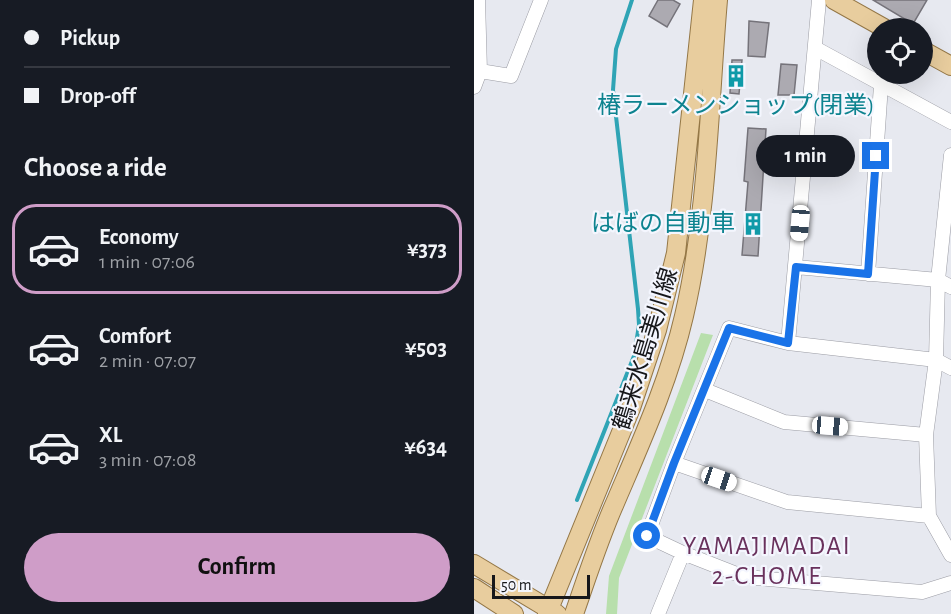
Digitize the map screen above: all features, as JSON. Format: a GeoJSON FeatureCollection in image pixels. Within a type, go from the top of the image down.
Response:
{"type":"FeatureCollection","features":[{"type":"Feature","properties":{"kind":"main road","name":"鶴来水島美川線"},"geometry":{"type":"LineString","coordinates":[[551,612],[631,408],[657,330],[676,253],[703,0]]}},
{"type":"Feature","properties":{"kind":"main road","name":"鶴来水島美川線"},"geometry":{"type":"LineString","coordinates":[[574,614],[614,506],[642,441],[684,318],[701,213],[718,0]]}},
{"type":"Feature","properties":{"kind":"main road"},"geometry":{"type":"LineString","coordinates":[[846,3],[869,18]]}},
{"type":"Feature","properties":{"kind":"main road"},"geometry":{"type":"LineString","coordinates":[[933,56],[951,66]]}},
{"type":"Feature","properties":{"kind":"main road"},"geometry":{"type":"LineString","coordinates":[[474,564],[551,612]]}},
{"type":"Feature","properties":{"kind":"main road"},"geometry":{"type":"LineString","coordinates":[[474,588],[514,614]]}},
{"type":"Feature","properties":{"kind":"street"},"geometry":{"type":"LineString","coordinates":[[474,87],[480,71],[478,0]]}},
{"type":"Feature","properties":{"kind":"street"},"geometry":{"type":"LineString","coordinates":[[480,71],[511,76],[541,0]]}},
{"type":"Feature","properties":{"kind":"street"},"geometry":{"type":"LineString","coordinates":[[788,343],[819,0]]}},
{"type":"Feature","properties":{"kind":"street"},"geometry":{"type":"LineString","coordinates":[[815,48],[951,122]]}},
{"type":"Feature","properties":{"kind":"street"},"geometry":{"type":"LineString","coordinates":[[868,274],[881,85]]}},
{"type":"Feature","properties":{"kind":"street"},"geometry":{"type":"LineString","coordinates":[[951,155],[938,280],[936,360],[926,435],[929,516],[951,555]]}},
{"type":"Feature","properties":{"kind":"street"},"geometry":{"type":"LineString","coordinates":[[796,267],[938,280],[951,286]]}},
{"type":"Feature","properties":{"kind":"street"},"geometry":{"type":"LineString","coordinates":[[951,368],[936,360],[788,343],[729,328],[647,536],[682,553],[734,573],[757,578],[922,592],[951,583]]}},
{"type":"Feature","properties":{"kind":"street"},"geometry":{"type":"LineString","coordinates":[[705,390],[784,422],[926,435]]}},
{"type":"Feature","properties":{"kind":"street"},"geometry":{"type":"LineString","coordinates":[[674,463],[787,502],[929,516]]}},
{"type":"Feature","properties":{"kind":"street"},"geometry":{"type":"LineString","coordinates":[[658,614],[682,553]]}},
{"type":"Feature","properties":{"kind":"green space"},"geometry":{"type":"Polygon","coordinates":[[[701,333],[713,335],[619,578],[617,614],[606,614],[609,576],[701,333]]]}},
{"type":"Feature","properties":{"kind":"building"},"geometry":{"type":"Polygon","coordinates":[[[658,0],[673,0],[680,4],[667,27],[649,16],[658,0]]]}},
{"type":"Feature","properties":{"kind":"building"},"geometry":{"type":"Polygon","coordinates":[[[873,0],[927,0],[916,18],[903,18],[873,0]]]}},
{"type":"Feature","properties":{"kind":"building"},"geometry":{"type":"Polygon","coordinates":[[[749,21],[769,23],[765,57],[748,56],[749,21]]]}},
{"type":"Feature","properties":{"kind":"building","name":"椿ラーメンショップ(閉業)"},"geometry":{"type":"Polygon","coordinates":[[[732,60],[742,60],[739,94],[730,93],[732,60]]]}},
{"type":"Feature","properties":{"kind":"building"},"geometry":{"type":"Polygon","coordinates":[[[781,64],[797,65],[794,95],[778,95],[781,64]]]}},
{"type":"Feature","properties":{"kind":"building"},"geometry":{"type":"Polygon","coordinates":[[[748,128],[766,129],[758,256],[742,255],[748,182],[744,181],[748,128]]]}},
{"type":"Feature","properties":{"kind":"waterway"},"geometry":{"type":"LineString","coordinates":[[577,500],[634,356],[639,325],[613,90],[616,49],[632,0]]}},
{"type":"Feature","properties":{"kind":"place","name":"椿ラーメンショップ(閉業)"},"geometry":{"type":"Point","coordinates":[736,76]}},
{"type":"Feature","properties":{"kind":"place","name":"はばの自動車"},"geometry":{"type":"Point","coordinates":[753,224]}},
{"type":"Feature","properties":{"kind":"district","name":"YAMAJIMADAI 2-CHOME"},"geometry":{"type":"Point","coordinates":[767,561]}},
{"type":"Feature","properties":{"kind":"route"},"geometry":{"type":"LineString","coordinates":[[647,536],[729,328],[788,343],[796,267],[868,274],[876,156]]}}]}
